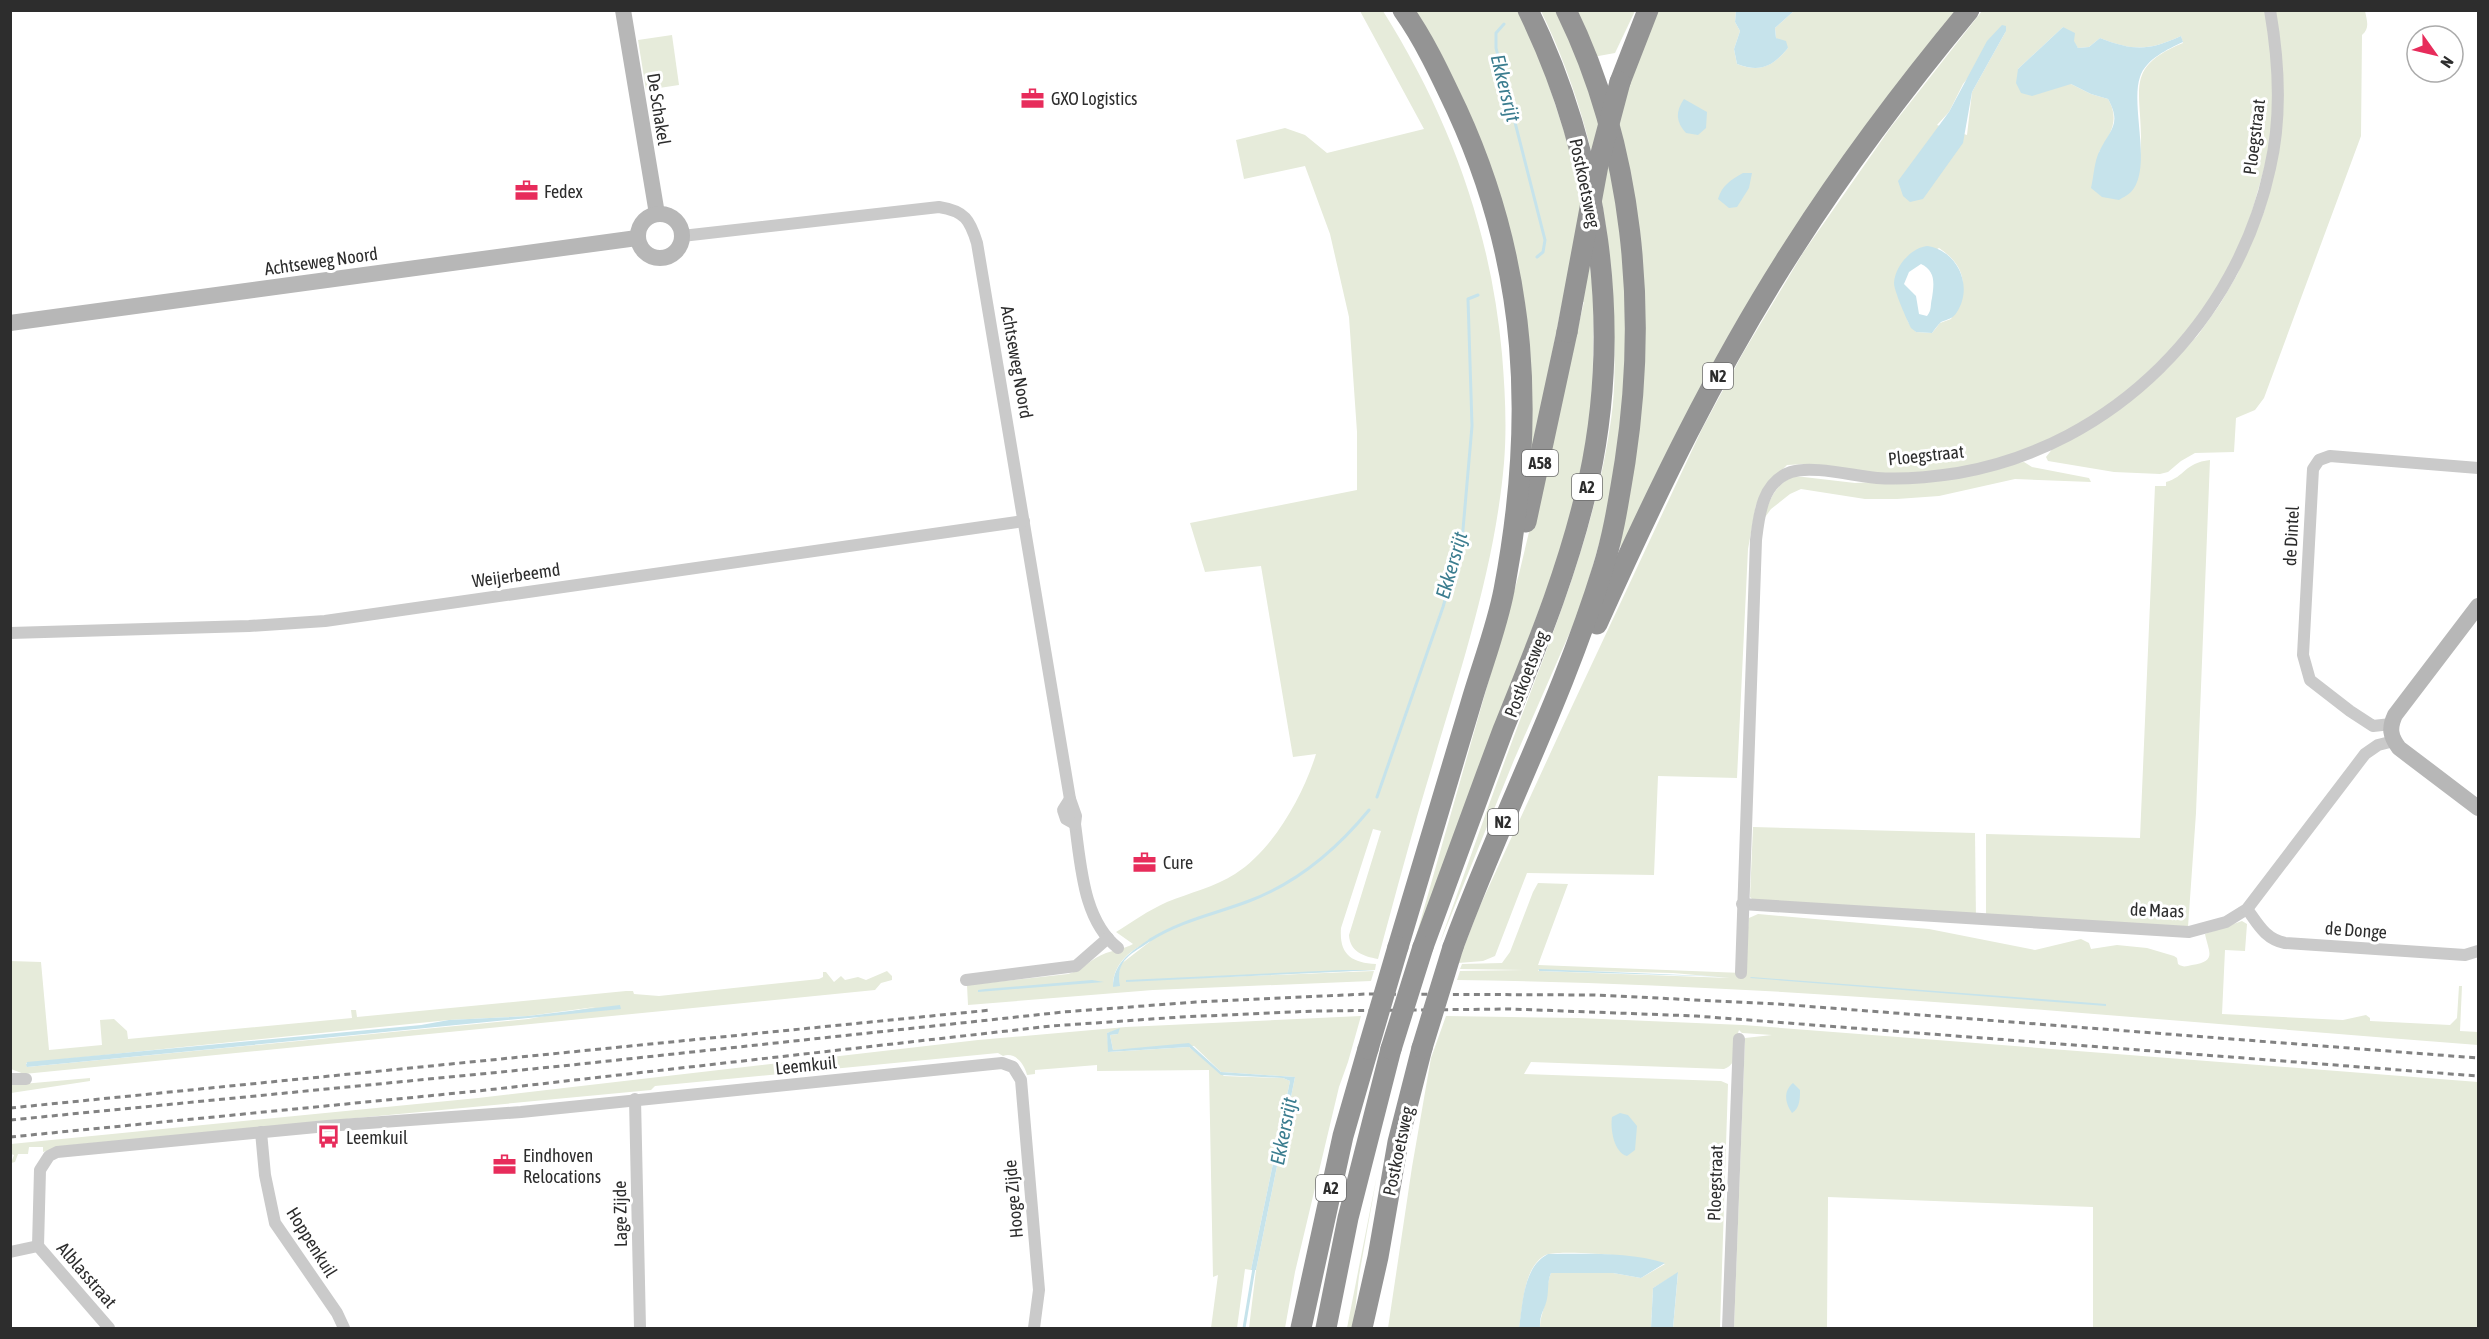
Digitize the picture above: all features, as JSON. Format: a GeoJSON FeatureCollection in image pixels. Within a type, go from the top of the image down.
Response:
{"type":"FeatureCollection","features":[{"type":"Feature","properties":{"kind":"highway","name":"A2"},"geometry":{"type":"LineString","coordinates":[[1301,1329],[1343,1136],[1504,592],[1517,509],[1522,442],[1521,348],[1517,308],[1502,238],[1484,174],[1468,134],[1431,56],[1403,10]]}},
{"type":"Feature","properties":{"kind":"highway","name":"Postkoetsweg"},"geometry":{"type":"LineString","coordinates":[[1326,1329],[1348,1218],[1391,1049],[1424,947],[1495,751],[1557,593],[1590,478],[1599,418],[1603,367],[1601,261],[1584,166],[1568,109],[1544,43],[1528,10]]}},
{"type":"Feature","properties":{"kind":"highway","name":"Postkoetsweg"},"geometry":{"type":"LineString","coordinates":[[1362,1329],[1378,1257],[1398,1142],[1422,1048],[1480,873],[1557,698],[1603,568],[1613,534],[1622,482],[1631,420],[1635,367],[1636,308],[1632,249],[1616,155],[1598,89],[1566,10]]}},
{"type":"Feature","properties":{"kind":"highway","name":"A58"},"geometry":{"type":"LineString","coordinates":[[1504,592],[1529,514],[1567,332],[1598,165],[1620,82],[1648,10]]}},
{"type":"Feature","properties":{"kind":"highway","name":"N2"},"geometry":{"type":"LineString","coordinates":[[1557,698],[1594,631],[1630,549],[1704,402],[1788,257],[1915,75],[1969,10]]}},
{"type":"Feature","properties":{"kind":"highway"},"geometry":{"type":"LineString","coordinates":[[1374,1329],[1378,1257]]}},
{"type":"Feature","properties":{"kind":"street","name":"De Schakel"},"geometry":{"type":"LineString","coordinates":[[623,10],[657,214]]}},
{"type":"Feature","properties":{"kind":"street","name":"Ploegstraat"},"geometry":{"type":"LineString","coordinates":[[1742,973],[1742,903],[1756,540],[1760,508],[1767,492],[1785,475],[1794,471],[1807,470],[1878,478],[1911,478],[1959,472],[2016,459],[2055,442],[2104,414],[2163,367],[2216,302],[2246,248],[2259,211],[2271,168],[2278,107],[2277,62],[2270,10]]}},
{"type":"Feature","properties":{"kind":"street","name":"Achtseweg Noord"},"geometry":{"type":"LineString","coordinates":[[682,236],[939,207],[957,211],[968,219],[977,243],[1070,799],[1076,816],[1075,824],[1091,909],[1107,938],[1118,948]]}},
{"type":"Feature","properties":{"kind":"street"},"geometry":{"type":"LineString","coordinates":[[657,214],[671,217],[677,222],[682,236],[678,250],[665,258],[657,259],[644,252],[638,238],[640,225],[650,216],[657,214]]}},
{"type":"Feature","properties":{"kind":"street","name":"Achtseweg Noord"},"geometry":{"type":"LineString","coordinates":[[10,323],[638,238]]}},
{"type":"Feature","properties":{"kind":"street","name":"de Dintel"},"geometry":{"type":"LineString","coordinates":[[2392,733],[2373,726],[2310,680],[2303,655],[2313,469],[2319,460],[2330,456],[2478,468]]}},
{"type":"Feature","properties":{"kind":"street","name":"Weijerbeemd"},"geometry":{"type":"LineString","coordinates":[[10,633],[315,622],[1024,521]]}},
{"type":"Feature","properties":{"kind":"street"},"geometry":{"type":"LineString","coordinates":[[2478,606],[2395,715],[2392,733],[2399,748],[2478,808]]}},
{"type":"Feature","properties":{"kind":"street","name":"de Maas"},"geometry":{"type":"LineString","coordinates":[[1742,903],[2161,932],[2189,932],[2226,922],[2247,909],[2365,754],[2392,733]]}},
{"type":"Feature","properties":{"kind":"street","name":"de Donge"},"geometry":{"type":"LineString","coordinates":[[2247,909],[2265,934],[2274,941],[2465,955],[2478,951]]}},
{"type":"Feature","properties":{"kind":"street"},"geometry":{"type":"LineString","coordinates":[[966,980],[1076,966],[1107,938]]}},
{"type":"Feature","properties":{"kind":"street","name":"Ploegstraat"},"geometry":{"type":"LineString","coordinates":[[1728,1329],[1731,1072],[1738,1039]]}},
{"type":"Feature","properties":{"kind":"street","name":"Leemkuil"},"geometry":{"type":"LineString","coordinates":[[38,1246],[40,1170],[49,1156],[66,1150],[520,1112],[1002,1064],[1013,1068]]}},
{"type":"Feature","properties":{"kind":"street","name":"Hooge Zijde"},"geometry":{"type":"LineString","coordinates":[[1013,1068],[1021,1080],[1039,1290],[1034,1329]]}},
{"type":"Feature","properties":{"kind":"street"},"geometry":{"type":"LineString","coordinates":[[10,1079],[26,1079]]}},
{"type":"Feature","properties":{"kind":"street","name":"Lage Zijde"},"geometry":{"type":"LineString","coordinates":[[635,1099],[640,1329]]}},
{"type":"Feature","properties":{"kind":"street","name":"Hoppenkuil"},"geometry":{"type":"LineString","coordinates":[[261,1132],[271,1212],[276,1223],[337,1313],[344,1329]]}},
{"type":"Feature","properties":{"kind":"street"},"geometry":{"type":"LineString","coordinates":[[10,1252],[38,1246]]}},
{"type":"Feature","properties":{"kind":"street","name":"Alblasstraat"},"geometry":{"type":"LineString","coordinates":[[38,1246],[109,1329]]}},
{"type":"Feature","properties":{"kind":"green space"},"geometry":{"type":"Polygon","coordinates":[[[1360,11],[1383,11],[1428,91],[1463,175],[1488,263],[1502,354],[1505,395],[1504,463],[1500,501],[1485,577],[1466,652],[1418,812],[1378,959],[1358,952],[1352,945],[1349,935],[1381,831],[1373,829],[1341,928],[1342,944],[1348,955],[1360,962],[1376,964],[1375,970],[1126,981],[1374,971],[1371,981],[1153,990],[968,1005],[967,985],[1068,974],[1101,955],[1133,944],[1116,932],[1160,905],[1227,879],[1249,864],[1274,837],[1295,804],[1316,754],[1293,757],[1261,566],[1205,572],[1190,523],[1357,490],[1357,432],[1349,317],[1330,234],[1305,166],[1244,179],[1236,140],[1285,128],[1305,135],[1327,153],[1424,129],[1360,11]],[[1152,940],[1130,952],[1116,970],[1113,986],[1121,964],[1152,940]]]}},
{"type":"Feature","properties":{"kind":"green space"},"geometry":{"type":"Polygon","coordinates":[[[1414,11],[1518,11],[1536,46],[1578,174],[1594,298],[1592,418],[1571,525],[1415,940],[1519,574],[1584,302],[1563,299],[1533,448],[1528,453],[1523,314],[1414,11]]]}},
{"type":"Feature","properties":{"kind":"green space"},"geometry":{"type":"Polygon","coordinates":[[[1541,11],[1559,11],[1592,93],[1615,184],[1630,307],[1617,481],[1581,607],[1514,760],[1439,945],[1573,577],[1595,500],[1612,410],[1615,368],[1613,295],[1596,170],[1573,89],[1541,11]]]}},
{"type":"Feature","properties":{"kind":"green space"},"geometry":{"type":"Polygon","coordinates":[[[1572,11],[1635,11],[1615,53],[1593,57],[1572,11]]]}},
{"type":"Feature","properties":{"kind":"green space"},"geometry":{"type":"Polygon","coordinates":[[[1658,11],[1736,11],[1735,22],[1740,31],[1734,49],[1737,64],[1759,68],[1777,59],[1788,48],[1776,38],[1775,28],[1794,11],[1955,11],[1874,117],[1623,546],[1618,547],[1638,422],[1615,122],[1658,11]]]}},
{"type":"Feature","properties":{"kind":"green space"},"geometry":{"type":"Polygon","coordinates":[[[1982,11],[2266,11],[2274,63],[2273,137],[2242,247],[2191,329],[2131,389],[2074,428],[2018,454],[1957,469],[1911,474],[1877,474],[1806,464],[1787,465],[1764,488],[1756,505],[1748,549],[1737,778],[1658,776],[1654,875],[1527,873],[1495,956],[1483,961],[1458,963],[1479,908],[1702,429],[1743,353],[1803,253],[1891,127],[1982,11]],[[2063,27],[2018,69],[2071,84],[2108,99],[2112,106],[2114,120],[2099,152],[2138,178],[2141,141],[2139,91],[2141,79],[2145,69],[2153,60],[2183,43],[2181,36],[2150,47],[2140,48],[2100,38],[2089,47],[2078,48],[2063,27]],[[2006,31],[1963,84],[1949,112],[1937,125],[1967,135],[1972,92],[2006,31]],[[1939,248],[1897,272],[1908,322],[1916,332],[1932,333],[1940,323],[1951,319],[1961,299],[1963,281],[1956,264],[1949,256],[1939,248]]]}},
{"type":"Feature","properties":{"kind":"green space"},"geometry":{"type":"Polygon","coordinates":[[[2275,11],[2365,11],[2367,24],[2362,35],[2361,136],[2264,398],[2255,410],[2236,418],[2234,452],[2195,453],[2168,472],[2160,474],[2114,472],[2048,461],[2046,457],[2053,448],[2166,370],[2198,335],[2237,275],[2264,212],[2275,168],[2275,11]]]}},
{"type":"Feature","properties":{"kind":"green space"},"geometry":{"type":"Polygon","coordinates":[[[672,35],[679,85],[646,90],[638,40],[672,35]]]}},
{"type":"Feature","properties":{"kind":"green space"},"geometry":{"type":"Polygon","coordinates":[[[2210,460],[2196,813],[2188,927],[1986,916],[1986,834],[2140,838],[2155,486],[2166,486],[2166,482],[2195,464],[2210,460]]]}},
{"type":"Feature","properties":{"kind":"green space"},"geometry":{"type":"Polygon","coordinates":[[[2024,462],[2032,467],[2089,478],[2091,482],[2015,479],[1939,496],[1897,499],[1865,499],[1801,489],[1790,494],[1771,509],[1763,520],[1770,500],[1777,489],[1795,476],[1855,483],[1877,482],[2024,462]]]}},
{"type":"Feature","properties":{"kind":"green space"},"geometry":{"type":"Polygon","coordinates":[[[1753,827],[1975,833],[1976,921],[1753,900],[1750,897],[1753,827]]]}},
{"type":"Feature","properties":{"kind":"green space"},"geometry":{"type":"Polygon","coordinates":[[[1538,883],[1568,884],[1538,965],[1743,973],[1749,918],[1758,914],[1929,929],[2035,950],[2081,939],[2089,943],[2091,949],[2117,945],[2147,948],[2174,956],[2178,964],[2185,966],[2200,963],[2208,958],[2209,951],[2205,934],[2242,921],[2247,924],[2245,951],[2225,950],[2222,1014],[2343,1020],[2366,1015],[2370,1021],[2450,1025],[2457,1018],[2459,986],[2462,986],[2460,1031],[2478,1032],[2478,1045],[1840,995],[1713,988],[1457,980],[1460,971],[1524,970],[1460,969],[1462,964],[1502,963],[1510,952],[1538,883]],[[1538,970],[1730,978],[1673,973],[1538,970]]]}},
{"type":"Feature","properties":{"kind":"green space"},"geometry":{"type":"Polygon","coordinates":[[[10,961],[41,962],[49,1050],[102,1045],[100,1020],[114,1019],[127,1031],[128,1039],[352,1018],[351,1010],[356,1010],[357,1017],[626,991],[659,996],[819,979],[823,977],[823,972],[826,972],[834,982],[841,976],[845,980],[858,977],[866,980],[887,971],[892,976],[892,980],[881,983],[875,990],[24,1074],[11,1069],[10,961]],[[595,1007],[528,1016],[449,1020],[26,1063],[27,1067],[528,1019],[595,1007]]]}},
{"type":"Feature","properties":{"kind":"green space"},"geometry":{"type":"Polygon","coordinates":[[[1361,1016],[1339,1087],[1295,1272],[1285,1328],[1249,1328],[1256,1270],[1295,1077],[1221,1072],[1194,1046],[1113,1050],[1110,1035],[1118,1034],[1118,1030],[1107,1033],[1109,1052],[1189,1047],[1224,1076],[1283,1078],[1290,1081],[1251,1270],[1245,1269],[1237,1328],[1211,1328],[1218,1275],[1213,1277],[1209,1070],[1097,1071],[1097,1065],[1035,1070],[1035,1074],[1027,1075],[1018,1059],[1011,1055],[1003,1056],[998,1053],[655,1086],[651,1090],[63,1146],[43,1152],[43,1147],[29,1147],[28,1154],[18,1154],[15,1162],[11,1163],[14,1155],[11,1154],[11,1144],[478,1098],[978,1040],[1126,1027],[1361,1016]]]}},
{"type":"Feature","properties":{"kind":"green space"},"geometry":{"type":"Polygon","coordinates":[[[1446,1016],[1578,1018],[1743,1025],[2478,1082],[2478,1328],[2093,1328],[2093,1207],[1828,1197],[1827,1328],[1734,1328],[1745,1038],[1772,1035],[1742,1033],[1739,1030],[1735,1057],[1733,1062],[1724,1069],[1531,1062],[1524,1074],[1721,1081],[1728,1084],[1720,1328],[1673,1328],[1678,1273],[1653,1288],[1651,1328],[1540,1328],[1551,1273],[1613,1273],[1641,1278],[1665,1264],[1607,1254],[1559,1253],[1547,1254],[1532,1269],[1526,1284],[1519,1328],[1388,1328],[1431,1058],[1446,1016]]]}},
{"type":"Feature","properties":{"kind":"green space"},"geometry":{"type":"Polygon","coordinates":[[[90,1078],[90,1081],[11,1093],[11,1085],[90,1078]]]}},
{"type":"Feature","properties":{"kind":"green space"},"geometry":{"type":"Polygon","coordinates":[[[1377,1175],[1359,1276],[1353,1328],[1347,1328],[1377,1175]]]}},
{"type":"Feature","properties":{"kind":"water"},"geometry":{"type":"Polygon","coordinates":[[[1736,11],[1794,11],[1775,28],[1776,38],[1786,41],[1788,48],[1772,63],[1760,68],[1737,64],[1734,49],[1740,31],[1735,22],[1736,11]]]}},
{"type":"Feature","properties":{"kind":"water"},"geometry":{"type":"Polygon","coordinates":[[[2002,25],[2006,26],[2006,31],[1972,92],[1963,143],[1923,199],[1910,202],[1903,196],[1898,181],[1949,112],[1987,41],[2002,25]]]}},
{"type":"Feature","properties":{"kind":"water"},"geometry":{"type":"Polygon","coordinates":[[[2063,27],[2075,33],[2074,41],[2078,48],[2089,47],[2100,38],[2141,48],[2181,36],[2183,42],[2152,60],[2140,77],[2137,104],[2140,168],[2131,192],[2119,200],[2102,197],[2091,188],[2098,154],[2111,132],[2114,121],[2108,99],[2071,84],[2032,96],[2021,93],[2016,83],[2018,69],[2063,27]]]}},
{"type":"Feature","properties":{"kind":"water"},"geometry":{"type":"Polygon","coordinates":[[[1684,99],[1707,112],[1706,128],[1698,135],[1686,133],[1680,125],[1678,113],[1684,99]]]}},
{"type":"Feature","properties":{"kind":"water"},"geometry":{"type":"Polygon","coordinates":[[[1743,173],[1752,173],[1749,188],[1737,207],[1729,208],[1718,199],[1720,194],[1727,183],[1743,173]]]}},
{"type":"Feature","properties":{"kind":"water"},"geometry":{"type":"Polygon","coordinates":[[[1927,246],[1947,254],[1960,271],[1963,281],[1962,302],[1957,312],[1941,322],[1932,333],[1916,332],[1911,328],[1898,299],[1894,283],[1901,264],[1921,247],[1927,246]],[[1921,264],[1909,272],[1904,284],[1916,296],[1919,314],[1927,316],[1930,310],[1933,283],[1932,274],[1921,264]]]}},
{"type":"Feature","properties":{"kind":"water"},"geometry":{"type":"Polygon","coordinates":[[[1151,938],[1152,940],[1123,963],[1120,969],[1120,986],[1113,987],[1120,964],[1125,958],[1151,938]]]}},
{"type":"Feature","properties":{"kind":"water"},"geometry":{"type":"Polygon","coordinates":[[[1539,969],[1731,977],[1539,971],[1539,969]]]}},
{"type":"Feature","properties":{"kind":"water"},"geometry":{"type":"Polygon","coordinates":[[[1375,970],[1126,982],[1126,980],[1375,970]]]}},
{"type":"Feature","properties":{"kind":"water"},"geometry":{"type":"Polygon","coordinates":[[[1750,978],[2106,1004],[2106,1006],[1750,978]]]}},
{"type":"Feature","properties":{"kind":"water"},"geometry":{"type":"Polygon","coordinates":[[[1092,980],[1104,982],[978,992],[978,990],[985,989],[1092,980]]]}},
{"type":"Feature","properties":{"kind":"water"},"geometry":{"type":"Polygon","coordinates":[[[620,1005],[621,1009],[27,1067],[26,1065],[27,1062],[421,1025],[449,1020],[528,1016],[620,1005]]]}},
{"type":"Feature","properties":{"kind":"water"},"geometry":{"type":"Polygon","coordinates":[[[1120,1028],[1118,1034],[1110,1035],[1113,1050],[1189,1043],[1221,1072],[1295,1077],[1256,1270],[1251,1270],[1290,1081],[1283,1078],[1221,1075],[1189,1047],[1108,1052],[1107,1033],[1120,1028]]]}},
{"type":"Feature","properties":{"kind":"water"},"geometry":{"type":"Polygon","coordinates":[[[1793,1083],[1800,1090],[1800,1099],[1792,1113],[1786,1097],[1793,1083]]]}},
{"type":"Feature","properties":{"kind":"water"},"geometry":{"type":"Polygon","coordinates":[[[1620,1113],[1628,1115],[1637,1126],[1635,1150],[1627,1156],[1616,1146],[1612,1134],[1612,1117],[1620,1113]]]}},
{"type":"Feature","properties":{"kind":"water"},"geometry":{"type":"Polygon","coordinates":[[[1548,1254],[1622,1255],[1665,1263],[1641,1278],[1613,1273],[1551,1273],[1540,1328],[1519,1328],[1523,1297],[1529,1277],[1533,1268],[1548,1254]]]}},
{"type":"Feature","properties":{"kind":"water"},"geometry":{"type":"Polygon","coordinates":[[[1678,1272],[1673,1328],[1651,1328],[1653,1288],[1678,1272]]]}},
{"type":"Feature","properties":{"kind":"waterway","name":"Ekkersrijt"},"geometry":{"type":"LineString","coordinates":[[1504,24],[1496,33],[1496,48],[1545,240],[1543,252],[1537,257]]}},
{"type":"Feature","properties":{"kind":"waterway","name":"Ekkersrijt"},"geometry":{"type":"LineString","coordinates":[[1377,797],[1443,607],[1462,541],[1472,426],[1468,299],[1478,295]]}},
{"type":"Feature","properties":{"kind":"waterway","name":"Ekkersrijt"},"geometry":{"type":"LineString","coordinates":[[1150,940],[1174,927],[1249,901],[1284,885],[1330,851],[1369,810]]}},
{"type":"Feature","properties":{"kind":"waterway","name":"Ekkersrijt"},"geometry":{"type":"LineString","coordinates":[[1244,1328],[1254,1268]]}},
{"type":"Feature","properties":{"kind":"railway"},"geometry":{"type":"LineString","coordinates":[[10,1120],[562,1066],[1063,1012],[1196,1002],[1367,994],[1595,995],[1778,1004],[2478,1058]]}},
{"type":"Feature","properties":{"kind":"railway"},"geometry":{"type":"LineString","coordinates":[[10,1137],[478,1091],[1051,1026],[1315,1011],[1511,1009],[1696,1016],[2478,1076]]}},
{"type":"Feature","properties":{"kind":"railway"},"geometry":{"type":"LineString","coordinates":[[10,1108],[991,1010]]}},
{"type":"Feature","properties":{"kind":"place","name":"GXO Logistics"},"geometry":{"type":"Point","coordinates":[1033,98]}},
{"type":"Feature","properties":{"kind":"place","name":"Fedex"},"geometry":{"type":"Point","coordinates":[526,191]}},
{"type":"Feature","properties":{"kind":"place","name":"Cure"},"geometry":{"type":"Point","coordinates":[1145,862]}},
{"type":"Feature","properties":{"kind":"place","name":"Leemkuil"},"geometry":{"type":"Point","coordinates":[328,1137]}},
{"type":"Feature","properties":{"kind":"place","name":"Eindhoven Relocations"},"geometry":{"type":"Point","coordinates":[505,1165]}}]}
